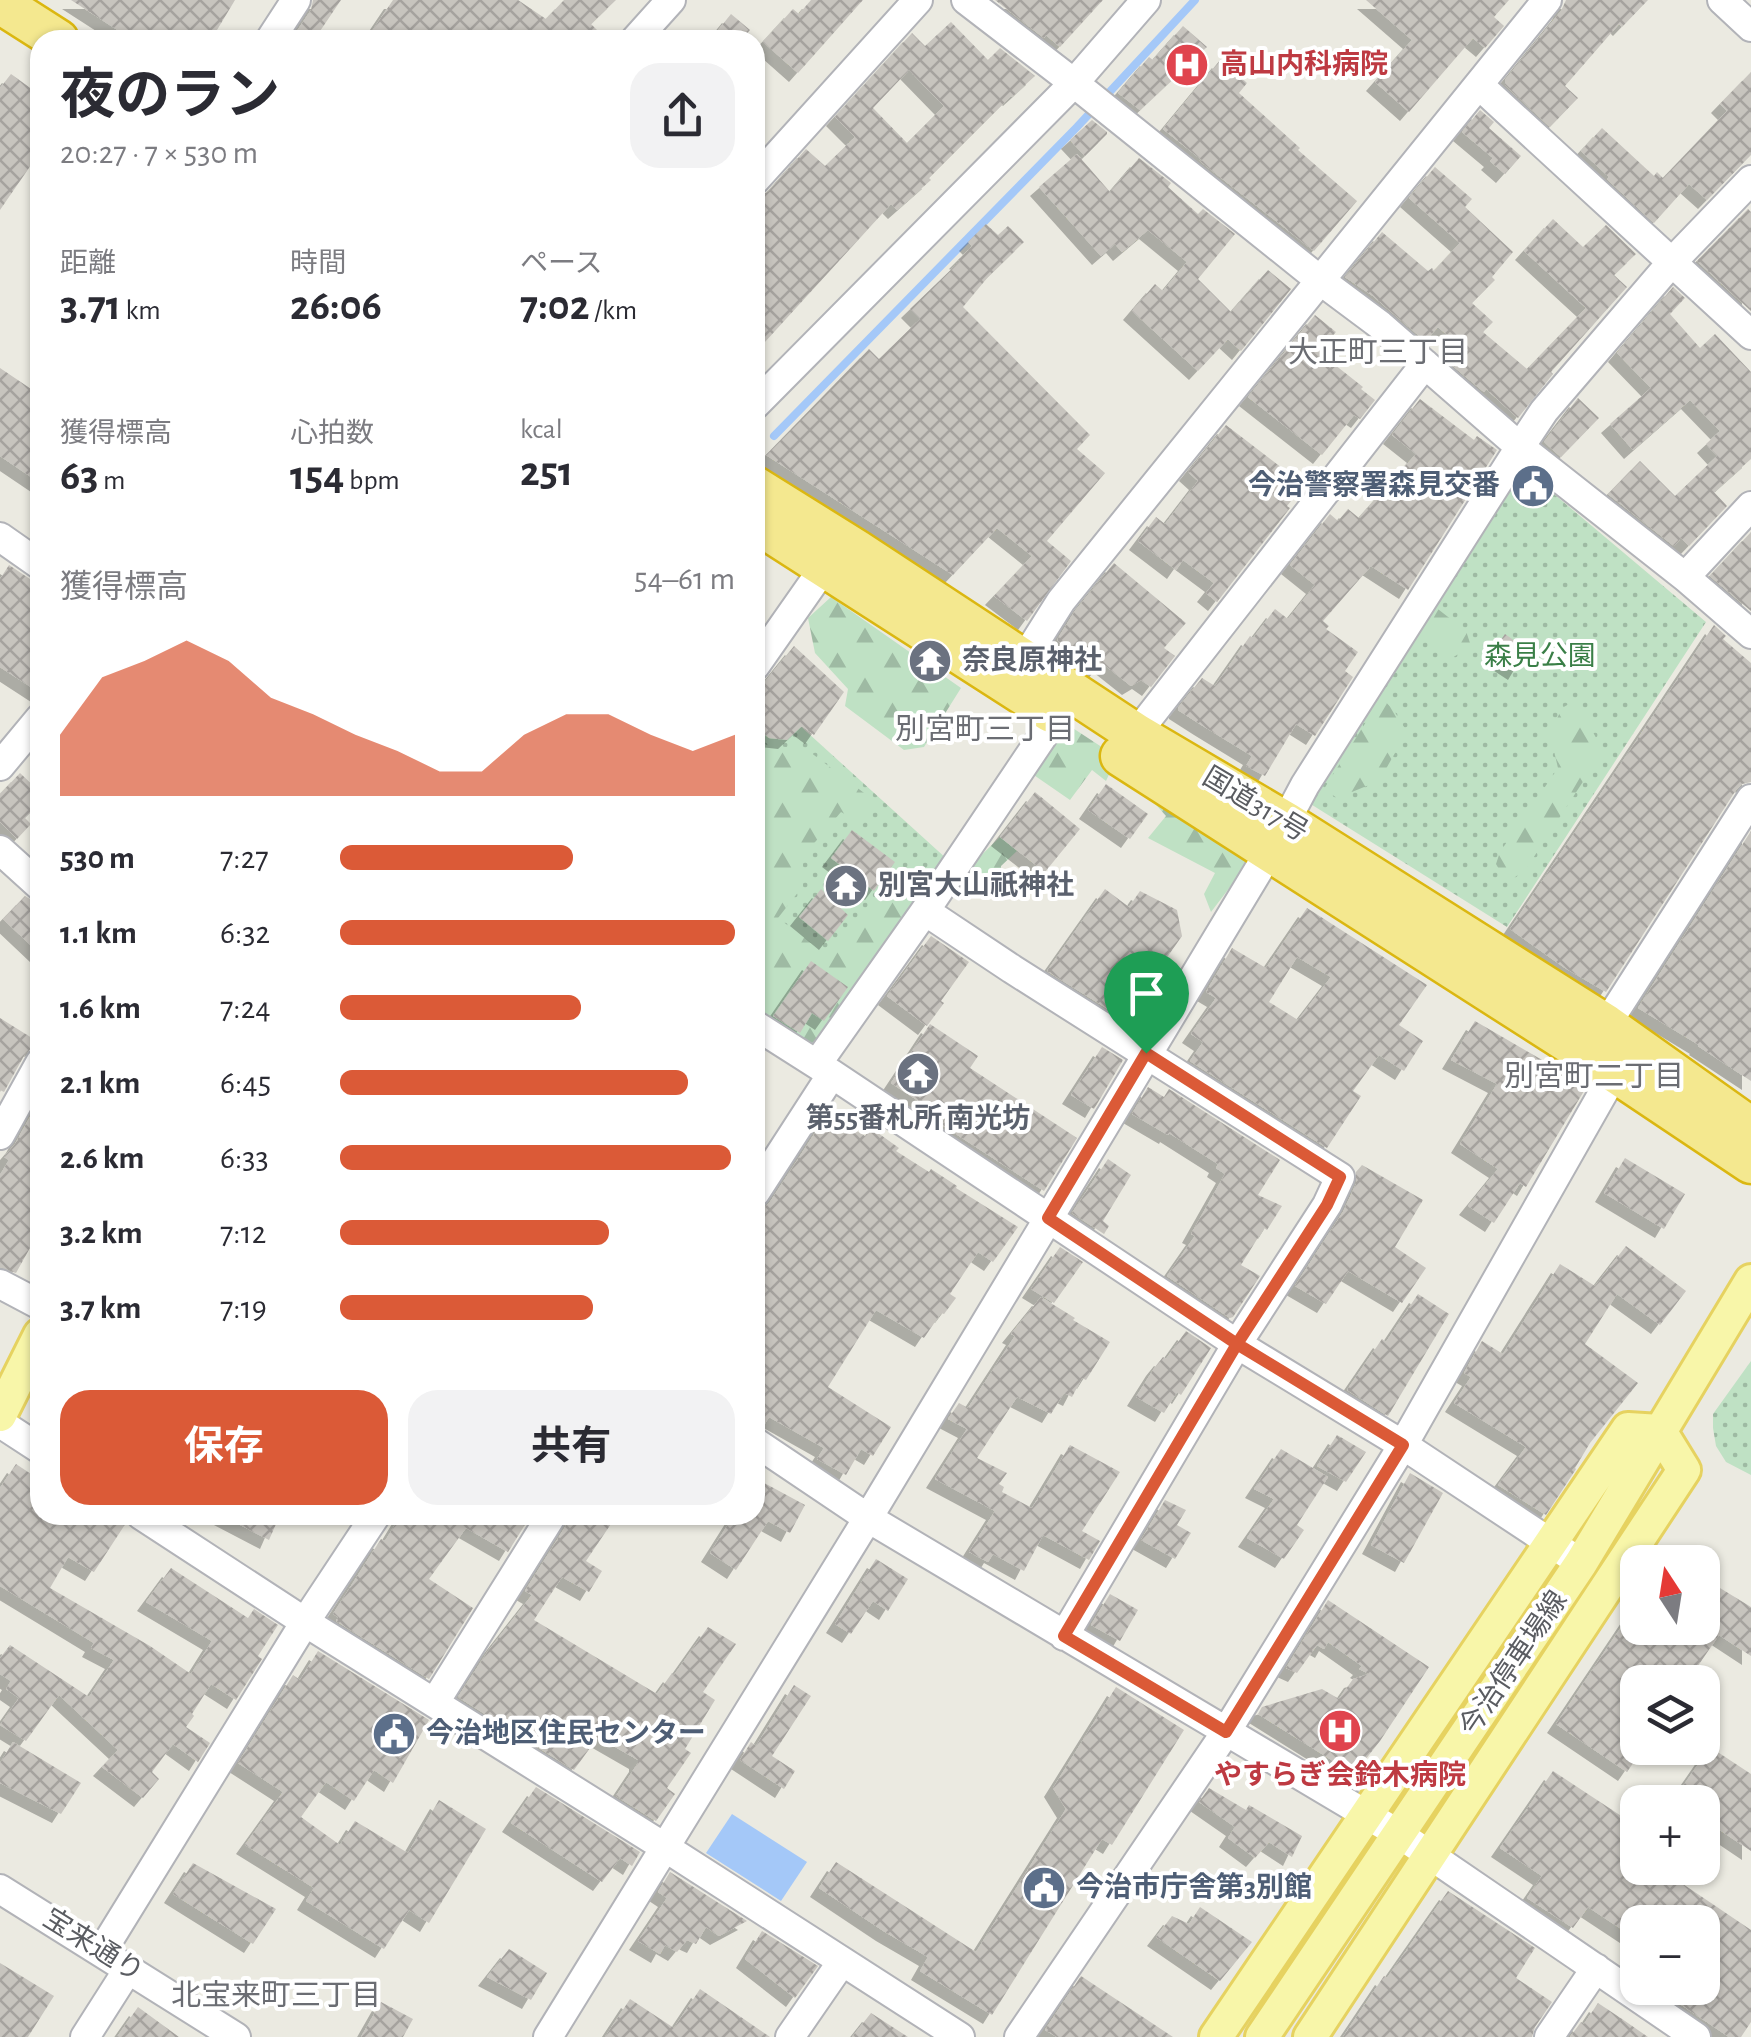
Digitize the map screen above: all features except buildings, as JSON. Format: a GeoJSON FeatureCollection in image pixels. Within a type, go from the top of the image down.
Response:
{"type":"FeatureCollection","features":[{"type":"Feature","properties":{"kind":"highway"},"geometry":{"type":"LineString","coordinates":[[4,11],[39,30]]}},
{"type":"Feature","properties":{"kind":"highway"},"geometry":{"type":"LineString","coordinates":[[4,11],[30,45]]}},
{"type":"Feature","properties":{"kind":"highway","name":"国道317号"},"geometry":{"type":"LineString","coordinates":[[765,494],[1136,734],[1614,1072],[1751,1163]]}},
{"type":"Feature","properties":{"kind":"highway","name":"国道317号"},"geometry":{"type":"LineString","coordinates":[[765,528],[1057,716],[1606,1025],[1751,1128]]}},
{"type":"Feature","properties":{"kind":"main road","name":"今治停車場線"},"geometry":{"type":"LineString","coordinates":[[1262,2037],[1581,1563],[1751,1280]]}},
{"type":"Feature","properties":{"kind":"main road"},"geometry":{"type":"LineString","coordinates":[[0,1415],[30,1355]]}},
{"type":"Feature","properties":{"kind":"main road"},"geometry":{"type":"LineString","coordinates":[[1216,2037],[1628,1429],[1660,1431],[1684,1470],[1310,2037]]}},
{"type":"Feature","properties":{"kind":"street"},"geometry":{"type":"LineString","coordinates":[[276,30],[296,0]]}},
{"type":"Feature","properties":{"kind":"street"},"geometry":{"type":"LineString","coordinates":[[644,30],[671,0]]}},
{"type":"Feature","properties":{"kind":"street"},"geometry":{"type":"LineString","coordinates":[[765,169],[918,0]]}},
{"type":"Feature","properties":{"kind":"street"},"geometry":{"type":"LineString","coordinates":[[966,0],[1321,282],[1380,324],[1520,448],[1685,576],[1751,634]]}},
{"type":"Feature","properties":{"kind":"street"},"geometry":{"type":"LineString","coordinates":[[765,395],[1074,82],[1146,0]]}},
{"type":"Feature","properties":{"kind":"street"},"geometry":{"type":"LineString","coordinates":[[1023,661],[1061,601],[1547,0]]}},
{"type":"Feature","properties":{"kind":"street"},"geometry":{"type":"LineString","coordinates":[[1722,0],[1751,28]]}},
{"type":"Feature","properties":{"kind":"street"},"geometry":{"type":"LineString","coordinates":[[1479,84],[1751,335]]}},
{"type":"Feature","properties":{"kind":"street"},"geometry":{"type":"LineString","coordinates":[[548,2037],[868,1518],[1305,786],[1520,448],[1544,411],[1672,262],[1751,180]]}},
{"type":"Feature","properties":{"kind":"street"},"geometry":{"type":"LineString","coordinates":[[1136,734],[1426,364]]}},
{"type":"Feature","properties":{"kind":"street"},"geometry":{"type":"LineString","coordinates":[[1685,576],[1751,506]]}},
{"type":"Feature","properties":{"kind":"street"},"geometry":{"type":"LineString","coordinates":[[0,537],[30,557]]}},
{"type":"Feature","properties":{"kind":"street"},"geometry":{"type":"LineString","coordinates":[[765,652],[825,566]]}},
{"type":"Feature","properties":{"kind":"street"},"geometry":{"type":"LineString","coordinates":[[765,1175],[824,1069],[925,910],[1057,716]]}},
{"type":"Feature","properties":{"kind":"street"},"geometry":{"type":"LineString","coordinates":[[0,766],[30,730]]}},
{"type":"Feature","properties":{"kind":"street"},"geometry":{"type":"LineString","coordinates":[[1606,1025],[1751,800]]}},
{"type":"Feature","properties":{"kind":"street"},"geometry":{"type":"LineString","coordinates":[[0,850],[30,877]]}},
{"type":"Feature","properties":{"kind":"street"},"geometry":{"type":"LineString","coordinates":[[925,910],[1340,1177],[1327,1205],[1237,1344],[1064,1636]]}},
{"type":"Feature","properties":{"kind":"street"},"geometry":{"type":"LineString","coordinates":[[765,1032],[1237,1344],[1403,1445],[1581,1563]]}},
{"type":"Feature","properties":{"kind":"street"},"geometry":{"type":"LineString","coordinates":[[1019,2037],[1226,1732],[1403,1445],[1614,1072]]}},
{"type":"Feature","properties":{"kind":"street"},"geometry":{"type":"LineString","coordinates":[[0,1135],[30,1080]]}},
{"type":"Feature","properties":{"kind":"street"},"geometry":{"type":"LineString","coordinates":[[0,1284],[30,1300]]}},
{"type":"Feature","properties":{"kind":"street"},"geometry":{"type":"LineString","coordinates":[[0,1424],[30,1444]]}},
{"type":"Feature","properties":{"kind":"street"},"geometry":{"type":"LineString","coordinates":[[765,1449],[868,1518],[1399,1834],[1696,2037]]}},
{"type":"Feature","properties":{"kind":"street"},"geometry":{"type":"LineString","coordinates":[[156,1525],[960,2037]]}},
{"type":"Feature","properties":{"kind":"street"},"geometry":{"type":"LineString","coordinates":[[102,1951],[369,1525]]}},
{"type":"Feature","properties":{"kind":"street"},"geometry":{"type":"LineString","coordinates":[[435,1702],[546,1525]]}},
{"type":"Feature","properties":{"kind":"street","name":"宝来通り"},"geometry":{"type":"LineString","coordinates":[[0,1889],[236,2037]]}},
{"type":"Feature","properties":{"kind":"street"},"geometry":{"type":"LineString","coordinates":[[790,2037],[841,1963]]}},
{"type":"Feature","properties":{"kind":"street"},"geometry":{"type":"LineString","coordinates":[[85,2037],[129,1968]]}},
{"type":"Feature","properties":{"kind":"street"},"geometry":{"type":"LineString","coordinates":[[1549,2037],[1596,1968]]}},
{"type":"Feature","properties":{"kind":"green space","name":"森見公園"},"geometry":{"type":"Polygon","coordinates":[[[1523,468],[1706,622],[1507,927],[1309,803],[1517,470],[1523,468]]]}},
{"type":"Feature","properties":{"kind":"green space"},"geometry":{"type":"Polygon","coordinates":[[[831,597],[961,688],[924,747],[904,750],[845,706],[848,689],[815,653],[808,618],[831,597]]]}},
{"type":"Feature","properties":{"kind":"green space"},"geometry":{"type":"Polygon","coordinates":[[[1434,606],[1466,631],[1471,646],[1452,658],[1438,641],[1420,633],[1434,606]]]}},
{"type":"Feature","properties":{"kind":"green space"},"geometry":{"type":"Polygon","coordinates":[[[1381,698],[1407,732],[1379,781],[1337,798],[1324,789],[1381,698]]]}},
{"type":"Feature","properties":{"kind":"green space"},"geometry":{"type":"Polygon","coordinates":[[[1576,700],[1603,751],[1526,869],[1507,883],[1496,864],[1500,852],[1558,768],[1550,734],[1562,708],[1576,700]]]}},
{"type":"Feature","properties":{"kind":"green space"},"geometry":{"type":"Polygon","coordinates":[[[775,703],[948,860],[811,1059],[765,1027],[765,714],[775,703]]]}},
{"type":"Feature","properties":{"kind":"green space"},"geometry":{"type":"Polygon","coordinates":[[[1062,721],[1117,757],[1106,781],[1092,770],[1070,800],[1028,771],[1062,721]]]}},
{"type":"Feature","properties":{"kind":"green space"},"geometry":{"type":"Polygon","coordinates":[[[765,743],[806,749],[876,802],[863,824],[841,812],[803,856],[803,886],[778,918],[829,952],[888,882],[914,903],[811,1051],[765,1014],[765,743]]]}},
{"type":"Feature","properties":{"kind":"green space"},"geometry":{"type":"Polygon","coordinates":[[[1150,798],[1256,853],[1211,912],[1204,894],[1215,873],[1148,838],[1166,816],[1150,798]]]}},
{"type":"Feature","properties":{"kind":"green space"},"geometry":{"type":"Polygon","coordinates":[[[1000,837],[1017,851],[1001,866],[1000,889],[984,896],[964,872],[1000,837]]]}},
{"type":"Feature","properties":{"kind":"green space"},"geometry":{"type":"Polygon","coordinates":[[[1751,1361],[1751,1475],[1726,1462],[1716,1446],[1713,1414],[1751,1361]]]}},
{"type":"Feature","properties":{"kind":"water"},"geometry":{"type":"Polygon","coordinates":[[[732,1814],[807,1862],[781,1901],[706,1853],[732,1814]]]}},
{"type":"Feature","properties":{"kind":"waterway"},"geometry":{"type":"LineString","coordinates":[[774,436],[1077,127],[1195,0]]}},
{"type":"Feature","properties":{"kind":"place","name":"高山内科病院"},"geometry":{"type":"Point","coordinates":[1187,65]}},
{"type":"Feature","properties":{"kind":"place","name":"今治警察署森見交番"},"geometry":{"type":"Point","coordinates":[1533,486]}},
{"type":"Feature","properties":{"kind":"place","name":"奈良原神社"},"geometry":{"type":"Point","coordinates":[930,661]}},
{"type":"Feature","properties":{"kind":"place","name":"別宮大山祇神社"},"geometry":{"type":"Point","coordinates":[846,886]}},
{"type":"Feature","properties":{"kind":"place","name":"第55番札所 南光坊"},"geometry":{"type":"Point","coordinates":[918,1074]}},
{"type":"Feature","properties":{"kind":"place","name":"やすらぎ会鈴木病院"},"geometry":{"type":"Point","coordinates":[1340,1731]}},
{"type":"Feature","properties":{"kind":"place","name":"今治地区住民センター"},"geometry":{"type":"Point","coordinates":[394,1734]}},
{"type":"Feature","properties":{"kind":"place","name":"今治市庁舎第3別館"},"geometry":{"type":"Point","coordinates":[1044,1888]}},
{"type":"Feature","properties":{"kind":"district","name":"大正町三丁目"},"geometry":{"type":"Point","coordinates":[1378,353]}},
{"type":"Feature","properties":{"kind":"district","name":"別宮町三丁目"},"geometry":{"type":"Point","coordinates":[985,730]}},
{"type":"Feature","properties":{"kind":"district","name":"別宮町二丁目"},"geometry":{"type":"Point","coordinates":[1594,1077]}},
{"type":"Feature","properties":{"kind":"district","name":"北宝来町三丁目"},"geometry":{"type":"Point","coordinates":[276,1996]}},
{"type":"Feature","properties":{"kind":"route"},"geometry":{"type":"LineString","coordinates":[[1146,1053],[1048,1218],[1237,1344],[1064,1636],[1226,1732],[1403,1445],[1237,1344],[1327,1205],[1340,1177],[1146,1053]]}}]}
